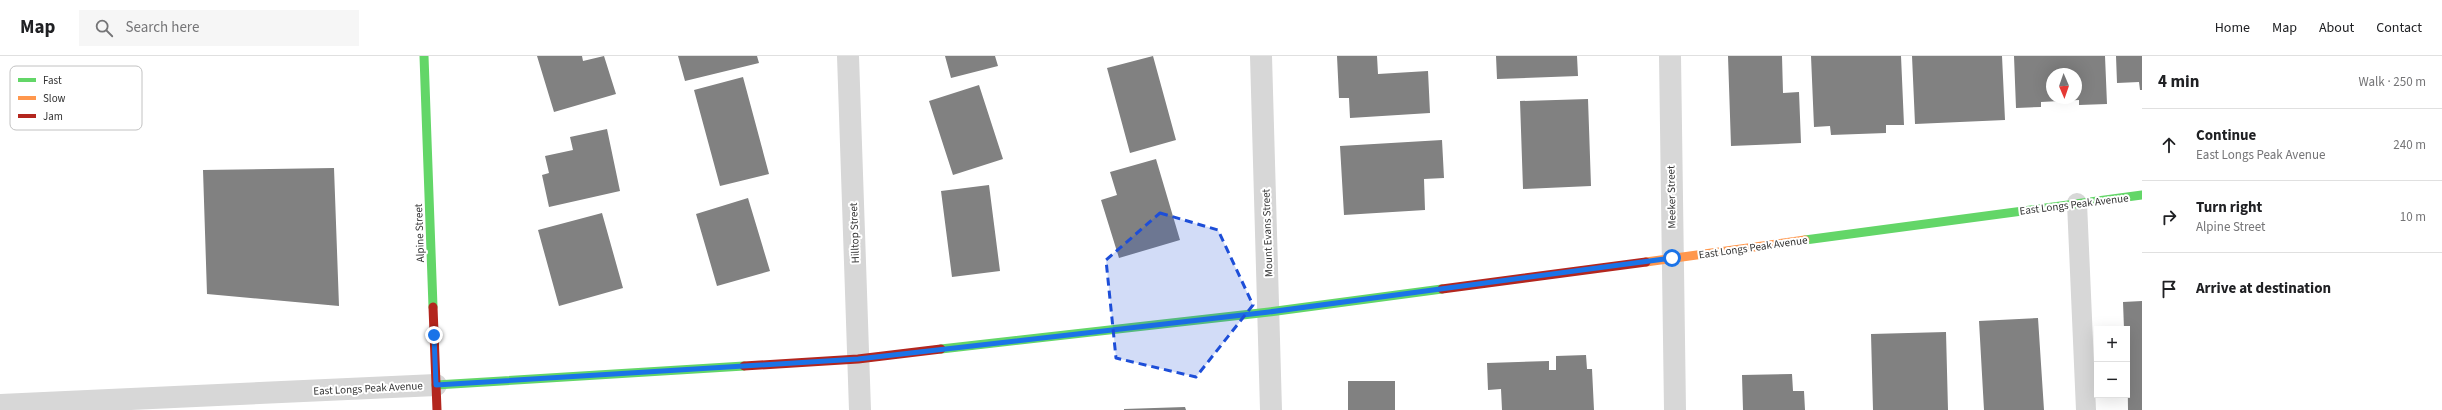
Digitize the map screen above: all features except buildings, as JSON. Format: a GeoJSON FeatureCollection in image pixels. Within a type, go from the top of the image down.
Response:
{"type":"FeatureCollection","features":[{"type":"Feature","properties":{"kind":"street","name":"Alpine Street"},"geometry":{"type":"LineString","coordinates":[[424,56],[437,410]]}},
{"type":"Feature","properties":{"kind":"street","name":"Hilltop Street"},"geometry":{"type":"LineString","coordinates":[[848,56],[860,410]]}},
{"type":"Feature","properties":{"kind":"street","name":"Mount Evans Street"},"geometry":{"type":"LineString","coordinates":[[1261,56],[1271,410]]}},
{"type":"Feature","properties":{"kind":"street","name":"Meeker Street"},"geometry":{"type":"LineString","coordinates":[[1670,56],[1675,410]]}},
{"type":"Feature","properties":{"kind":"street","name":"East Longs Peak Avenue"},"geometry":{"type":"LineString","coordinates":[[0,405],[436,385],[858,359],[1269,312],[2142,195]]}},
{"type":"Feature","properties":{"kind":"lane"},"geometry":{"type":"LineString","coordinates":[[2077,203],[2086,410]]}},
{"type":"Feature","properties":{"kind":"highlighted area"},"geometry":{"type":"Polygon","coordinates":[[[1160,213],[1218,230],[1253,305],[1196,377],[1116,358],[1106,260],[1160,213]]]}},
{"type":"Feature","properties":{"kind":"traffic: fast"},"geometry":{"type":"LineString","coordinates":[[424,56],[433,307]]}},
{"type":"Feature","properties":{"kind":"traffic: fast"},"geometry":{"type":"LineString","coordinates":[[1805,240],[2142,195]]}},
{"type":"Feature","properties":{"kind":"traffic: fast"},"geometry":{"type":"LineString","coordinates":[[941,349],[1269,312],[1442,289]]}},
{"type":"Feature","properties":{"kind":"traffic: fast"},"geometry":{"type":"LineString","coordinates":[[436,385],[744,366]]}},
{"type":"Feature","properties":{"kind":"traffic: slow"},"geometry":{"type":"LineString","coordinates":[[1646,262],[1805,240]]}},
{"type":"Feature","properties":{"kind":"traffic: jam"},"geometry":{"type":"LineString","coordinates":[[1442,289],[1646,262]]}},
{"type":"Feature","properties":{"kind":"traffic: jam"},"geometry":{"type":"LineString","coordinates":[[433,307],[437,410]]}},
{"type":"Feature","properties":{"kind":"traffic: jam"},"geometry":{"type":"LineString","coordinates":[[744,366],[858,359],[941,349]]}},
{"type":"Feature","properties":{"kind":"route"},"geometry":{"type":"LineString","coordinates":[[434,335],[436,385],[858,359],[1269,312],[1672,258]]}}]}
